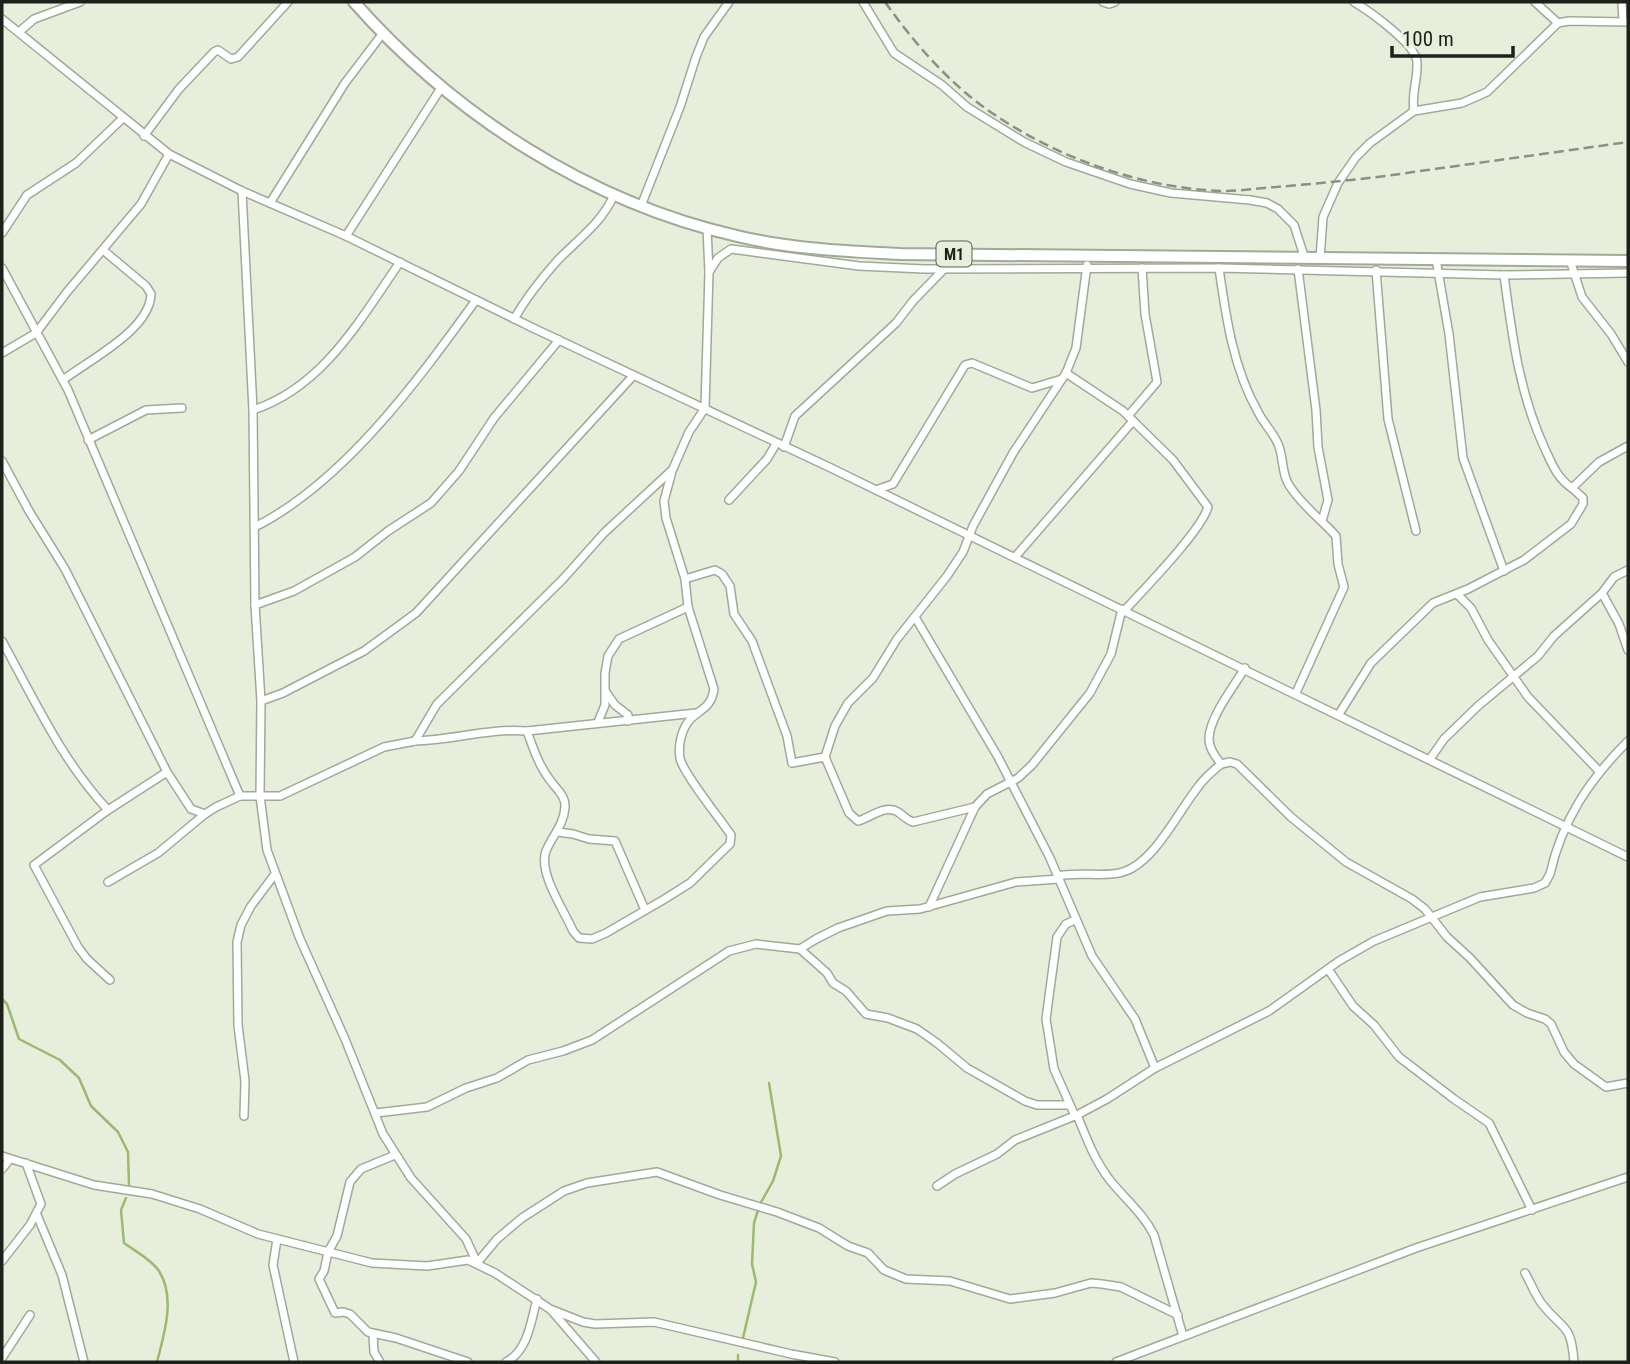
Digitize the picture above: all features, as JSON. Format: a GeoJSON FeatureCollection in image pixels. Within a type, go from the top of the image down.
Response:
{"type":"FeatureCollection","features":[{"type":"Feature","properties":{"kind":"main road","name":"M1"},"geometry":{"type":"LineString","coordinates":[[354,2],[441,88],[528,150],[614,195],[707,228],[767,242],[834,250],[1087,263],[1302,264],[1320,259],[1628,261]]}},
{"type":"Feature","properties":{"kind":"street"},"geometry":{"type":"LineString","coordinates":[[19,32],[34,19],[80,2]]}},
{"type":"Feature","properties":{"kind":"street"},"geometry":{"type":"LineString","coordinates":[[145,136],[171,99],[214,52],[218,50],[231,59],[236,59],[288,2]]}},
{"type":"Feature","properties":{"kind":"street"},"geometry":{"type":"LineString","coordinates":[[641,205],[680,107],[696,57],[709,30],[729,2]]}},
{"type":"Feature","properties":{"kind":"street"},"geometry":{"type":"LineString","coordinates":[[863,2],[894,53],[942,85],[967,107],[1024,142],[1066,162],[1130,184],[1171,193],[1267,203],[1278,209],[1294,225],[1302,264],[1318,447],[1328,500],[1322,521]]}},
{"type":"Feature","properties":{"kind":"street"},"geometry":{"type":"LineString","coordinates":[[1104,2],[1115,2]]}},
{"type":"Feature","properties":{"kind":"street"},"geometry":{"type":"LineString","coordinates":[[1354,2],[1414,52],[1417,65],[1412,95],[1414,111]]}},
{"type":"Feature","properties":{"kind":"street"},"geometry":{"type":"LineString","coordinates":[[1535,2],[1558,23]]}},
{"type":"Feature","properties":{"kind":"street"},"geometry":{"type":"LineString","coordinates":[[1320,259],[1323,217],[1346,168],[1370,143],[1414,111],[1462,103],[1487,92],[1558,23],[1569,20],[1625,21],[1622,2]]}},
{"type":"Feature","properties":{"kind":"street"},"geometry":{"type":"LineString","coordinates":[[2,19],[169,154],[876,490],[1628,857]]}},
{"type":"Feature","properties":{"kind":"street"},"geometry":{"type":"LineString","coordinates":[[270,204],[345,83],[383,33]]}},
{"type":"Feature","properties":{"kind":"street"},"geometry":{"type":"LineString","coordinates":[[346,236],[441,88]]}},
{"type":"Feature","properties":{"kind":"street"},"geometry":{"type":"LineString","coordinates":[[2,233],[27,195],[76,163],[123,118]]}},
{"type":"Feature","properties":{"kind":"street"},"geometry":{"type":"LineString","coordinates":[[2,353],[36,333],[141,204],[169,154]]}},
{"type":"Feature","properties":{"kind":"street"},"geometry":{"type":"LineString","coordinates":[[242,191],[253,410],[255,605],[261,701],[260,796],[267,850],[300,939],[376,1112],[383,1134],[411,1178],[466,1239],[477,1264]]}},
{"type":"Feature","properties":{"kind":"street"},"geometry":{"type":"LineString","coordinates":[[514,319],[538,283],[558,260],[601,219],[614,195]]}},
{"type":"Feature","properties":{"kind":"street"},"geometry":{"type":"LineString","coordinates":[[527,732],[548,779],[563,797],[565,806],[558,832],[547,850],[543,864],[573,931],[579,938],[592,939],[606,933],[690,883],[732,840],[680,761],[682,731],[691,718],[701,712],[712,699],[714,689],[688,607],[685,579],[664,509],[665,494],[672,471],[689,432],[705,408],[709,272],[707,228]]}},
{"type":"Feature","properties":{"kind":"street"},"geometry":{"type":"LineString","coordinates":[[709,272],[718,258],[732,249],[859,266],[944,269],[1087,263],[1142,268],[1302,264],[1504,275],[1628,273]]}},
{"type":"Feature","properties":{"kind":"street"},"geometry":{"type":"LineString","coordinates":[[63,380],[138,324],[149,306],[149,290],[103,250]]}},
{"type":"Feature","properties":{"kind":"street"},"geometry":{"type":"LineString","coordinates":[[1436,259],[1449,334],[1463,458],[1504,571]]}},
{"type":"Feature","properties":{"kind":"street"},"geometry":{"type":"LineString","coordinates":[[1570,260],[1582,297],[1612,334],[1628,362]]}},
{"type":"Feature","properties":{"kind":"street"},"geometry":{"type":"LineString","coordinates":[[253,410],[274,402],[299,387],[324,366],[369,309],[400,262]]}},
{"type":"Feature","properties":{"kind":"street"},"geometry":{"type":"LineString","coordinates":[[975,807],[913,822],[895,810],[878,812],[858,821],[849,813],[825,757],[835,726],[848,703],[873,677],[897,639],[947,576],[1013,453],[1064,376],[1076,348],[1087,263]]}},
{"type":"Feature","properties":{"kind":"street"},"geometry":{"type":"LineString","coordinates":[[2,268],[63,380],[240,796]]}},
{"type":"Feature","properties":{"kind":"street"},"geometry":{"type":"LineString","coordinates":[[1014,557],[1130,419],[1157,382],[1145,314],[1142,268]]}},
{"type":"Feature","properties":{"kind":"street"},"geometry":{"type":"LineString","coordinates":[[1219,268],[1228,329],[1241,372],[1258,413],[1278,442],[1286,481],[1338,541],[1338,564],[1344,587],[1296,693]]}},
{"type":"Feature","properties":{"kind":"street"},"geometry":{"type":"LineString","coordinates":[[784,447],[795,416],[896,323],[944,269]]}},
{"type":"Feature","properties":{"kind":"street"},"geometry":{"type":"LineString","coordinates":[[1376,270],[1388,419],[1416,531]]}},
{"type":"Feature","properties":{"kind":"street"},"geometry":{"type":"LineString","coordinates":[[1339,715],[1371,663],[1433,603],[1457,594],[1524,560],[1571,524],[1583,504],[1583,498],[1557,475],[1521,385],[1504,275]]}},
{"type":"Feature","properties":{"kind":"street"},"geometry":{"type":"LineString","coordinates":[[255,527],[295,502],[352,451],[429,365],[476,300]]}},
{"type":"Feature","properties":{"kind":"street"},"geometry":{"type":"LineString","coordinates":[[255,605],[294,591],[355,557],[431,502],[459,471],[494,418],[559,340]]}},
{"type":"Feature","properties":{"kind":"street"},"geometry":{"type":"LineString","coordinates":[[876,490],[892,484],[965,365],[972,362],[1032,388],[1064,376],[1108,399],[1173,460],[1208,508],[1185,543],[1123,610],[1111,654],[1090,693],[1032,765],[1011,782],[987,794],[975,807],[929,906]]}},
{"type":"Feature","properties":{"kind":"street"},"geometry":{"type":"LineString","coordinates":[[261,701],[283,693],[364,651],[416,613],[633,376]]}},
{"type":"Feature","properties":{"kind":"street"},"geometry":{"type":"LineString","coordinates":[[89,440],[146,410],[182,408]]}},
{"type":"Feature","properties":{"kind":"street"},"geometry":{"type":"LineString","coordinates":[[729,500],[767,458],[776,443]]}},
{"type":"Feature","properties":{"kind":"street"},"geometry":{"type":"LineString","coordinates":[[1573,488],[1599,462],[1628,446]]}},
{"type":"Feature","properties":{"kind":"street"},"geometry":{"type":"LineString","coordinates":[[2,461],[65,569],[167,772],[191,809],[205,814]]}},
{"type":"Feature","properties":{"kind":"street"},"geometry":{"type":"LineString","coordinates":[[415,741],[437,704],[563,579],[604,533],[672,471]]}},
{"type":"Feature","properties":{"kind":"street"},"geometry":{"type":"LineString","coordinates":[[685,579],[710,570],[718,571],[726,578],[730,586],[734,614],[752,641],[787,736],[792,763],[825,757]]}},
{"type":"Feature","properties":{"kind":"street"},"geometry":{"type":"LineString","coordinates":[[1430,759],[1444,739],[1538,656],[1554,636],[1602,593],[1614,577],[1628,570]]}},
{"type":"Feature","properties":{"kind":"street"},"geometry":{"type":"LineString","coordinates":[[1602,593],[1619,624],[1628,650]]}},
{"type":"Feature","properties":{"kind":"street"},"geometry":{"type":"LineString","coordinates":[[1457,594],[1471,608],[1488,640],[1528,697],[1599,771]]}},
{"type":"Feature","properties":{"kind":"street"},"geometry":{"type":"LineString","coordinates":[[598,722],[605,705],[608,656],[619,639],[688,607]]}},
{"type":"Feature","properties":{"kind":"street"},"geometry":{"type":"LineString","coordinates":[[915,617],[1011,782],[1058,878],[1097,967],[1135,1019],[1155,1068]]}},
{"type":"Feature","properties":{"kind":"street"},"geometry":{"type":"LineString","coordinates":[[2,641],[68,760],[89,790],[108,810]]}},
{"type":"Feature","properties":{"kind":"street"},"geometry":{"type":"LineString","coordinates":[[1221,764],[1212,752],[1209,735],[1220,708],[1245,668]]}},
{"type":"Feature","properties":{"kind":"street"},"geometry":{"type":"LineString","coordinates":[[606,691],[615,705],[628,715],[628,721]]}},
{"type":"Feature","properties":{"kind":"street"},"geometry":{"type":"LineString","coordinates":[[108,882],[158,853],[205,814],[240,796],[280,796],[384,747],[506,730],[527,732],[701,712]]}},
{"type":"Feature","properties":{"kind":"street"},"geometry":{"type":"LineString","coordinates":[[937,1186],[955,1174],[997,1154],[1015,1140],[1076,1115],[1155,1068],[1269,1011],[1328,969],[1374,941],[1480,897],[1534,888],[1545,883],[1572,810],[1599,771],[1628,741]]}},
{"type":"Feature","properties":{"kind":"street"},"geometry":{"type":"LineString","coordinates":[[800,950],[838,928],[879,914],[929,906],[1008,883],[1058,878],[1077,873],[1119,874],[1132,869],[1149,855],[1198,786],[1221,764],[1230,762],[1237,764],[1291,817],[1346,862],[1412,899],[1513,1005],[1527,1013],[1545,1018],[1551,1024],[1564,1052],[1574,1064],[1606,1087],[1628,1083]]}},
{"type":"Feature","properties":{"kind":"street"},"geometry":{"type":"LineString","coordinates":[[110,980],[78,947],[34,865],[108,810],[167,772]]}},
{"type":"Feature","properties":{"kind":"street"},"geometry":{"type":"LineString","coordinates":[[558,832],[615,841],[645,910]]}},
{"type":"Feature","properties":{"kind":"street"},"geometry":{"type":"LineString","coordinates":[[244,1116],[246,1081],[238,1026],[237,942],[241,925],[251,906],[275,874]]}},
{"type":"Feature","properties":{"kind":"street"},"geometry":{"type":"LineString","coordinates":[[1075,920],[1066,925],[1057,937],[1046,1019],[1054,1069],[1094,1156],[1149,1226],[1184,1336]]}},
{"type":"Feature","properties":{"kind":"street"},"geometry":{"type":"LineString","coordinates":[[376,1112],[428,1107],[466,1088],[497,1078],[528,1060],[592,1040],[729,951],[756,944],[800,950],[827,973],[833,983],[846,991],[866,1014],[888,1017],[917,1029],[967,1068],[1025,1101],[1037,1105],[1069,1105]]}},
{"type":"Feature","properties":{"kind":"street"},"geometry":{"type":"LineString","coordinates":[[1328,969],[1353,1006],[1374,1025],[1399,1057],[1489,1123],[1532,1210]]}},
{"type":"Feature","properties":{"kind":"street"},"geometry":{"type":"LineString","coordinates":[[395,1155],[369,1165],[355,1175],[347,1189],[337,1236],[328,1252],[324,1271],[319,1279],[335,1313],[350,1314],[368,1332],[397,1338],[468,1362]]}},
{"type":"Feature","properties":{"kind":"street"},"geometry":{"type":"LineString","coordinates":[[2,1169],[6,1158],[94,1185],[152,1195],[276,1239],[372,1263],[403,1266],[450,1265],[468,1260],[550,1308],[583,1322],[654,1322],[833,1362]]}},
{"type":"Feature","properties":{"kind":"street"},"geometry":{"type":"LineString","coordinates":[[2,1261],[37,1215],[41,1205],[26,1163]]}},
{"type":"Feature","properties":{"kind":"street"},"geometry":{"type":"LineString","coordinates":[[477,1264],[497,1239],[522,1218],[564,1191],[587,1182],[657,1172],[819,1228],[848,1246],[869,1253],[884,1270],[898,1277],[950,1281],[1010,1299],[1055,1293],[1091,1283],[1102,1284],[1122,1287],[1178,1315]]}},
{"type":"Feature","properties":{"kind":"street"},"geometry":{"type":"LineString","coordinates":[[1116,1362],[1416,1248],[1628,1177]]}},
{"type":"Feature","properties":{"kind":"street"},"geometry":{"type":"LineString","coordinates":[[37,1215],[62,1275],[84,1362]]}},
{"type":"Feature","properties":{"kind":"street"},"geometry":{"type":"LineString","coordinates":[[276,1239],[273,1265],[294,1362]]}},
{"type":"Feature","properties":{"kind":"street"},"geometry":{"type":"LineString","coordinates":[[1525,1273],[1543,1305],[1568,1331],[1574,1362]]}},
{"type":"Feature","properties":{"kind":"street"},"geometry":{"type":"LineString","coordinates":[[506,1362],[521,1349],[537,1299]]}},
{"type":"Feature","properties":{"kind":"street"},"geometry":{"type":"LineString","coordinates":[[550,1308],[596,1362]]}},
{"type":"Feature","properties":{"kind":"street"},"geometry":{"type":"LineString","coordinates":[[2,1358],[30,1315]]}},
{"type":"Feature","properties":{"kind":"street"},"geometry":{"type":"LineString","coordinates":[[373,1334],[374,1352],[380,1362]]}},
{"type":"Feature","properties":{"kind":"waterway"},"geometry":{"type":"LineString","coordinates":[[2,999],[7,1004],[19,1039],[60,1060],[79,1078],[91,1106],[118,1132],[128,1152],[129,1185]]}},
{"type":"Feature","properties":{"kind":"waterway"},"geometry":{"type":"LineString","coordinates":[[743,1338],[756,1282],[752,1264],[754,1223],[781,1156],[769,1083]]}},
{"type":"Feature","properties":{"kind":"waterway"},"geometry":{"type":"LineString","coordinates":[[126,1198],[121,1210],[124,1243],[156,1267],[167,1293],[167,1316],[157,1362]]}},
{"type":"Feature","properties":{"kind":"waterway"},"geometry":{"type":"LineString","coordinates":[[738,1355],[738,1362]]}},
{"type":"Feature","properties":{"kind":"railway"},"geometry":{"type":"LineString","coordinates":[[885,2],[935,63],[963,91],[995,115],[1020,131],[1075,158],[1134,178],[1164,184],[1224,191],[1310,184],[1628,142]]}}]}
